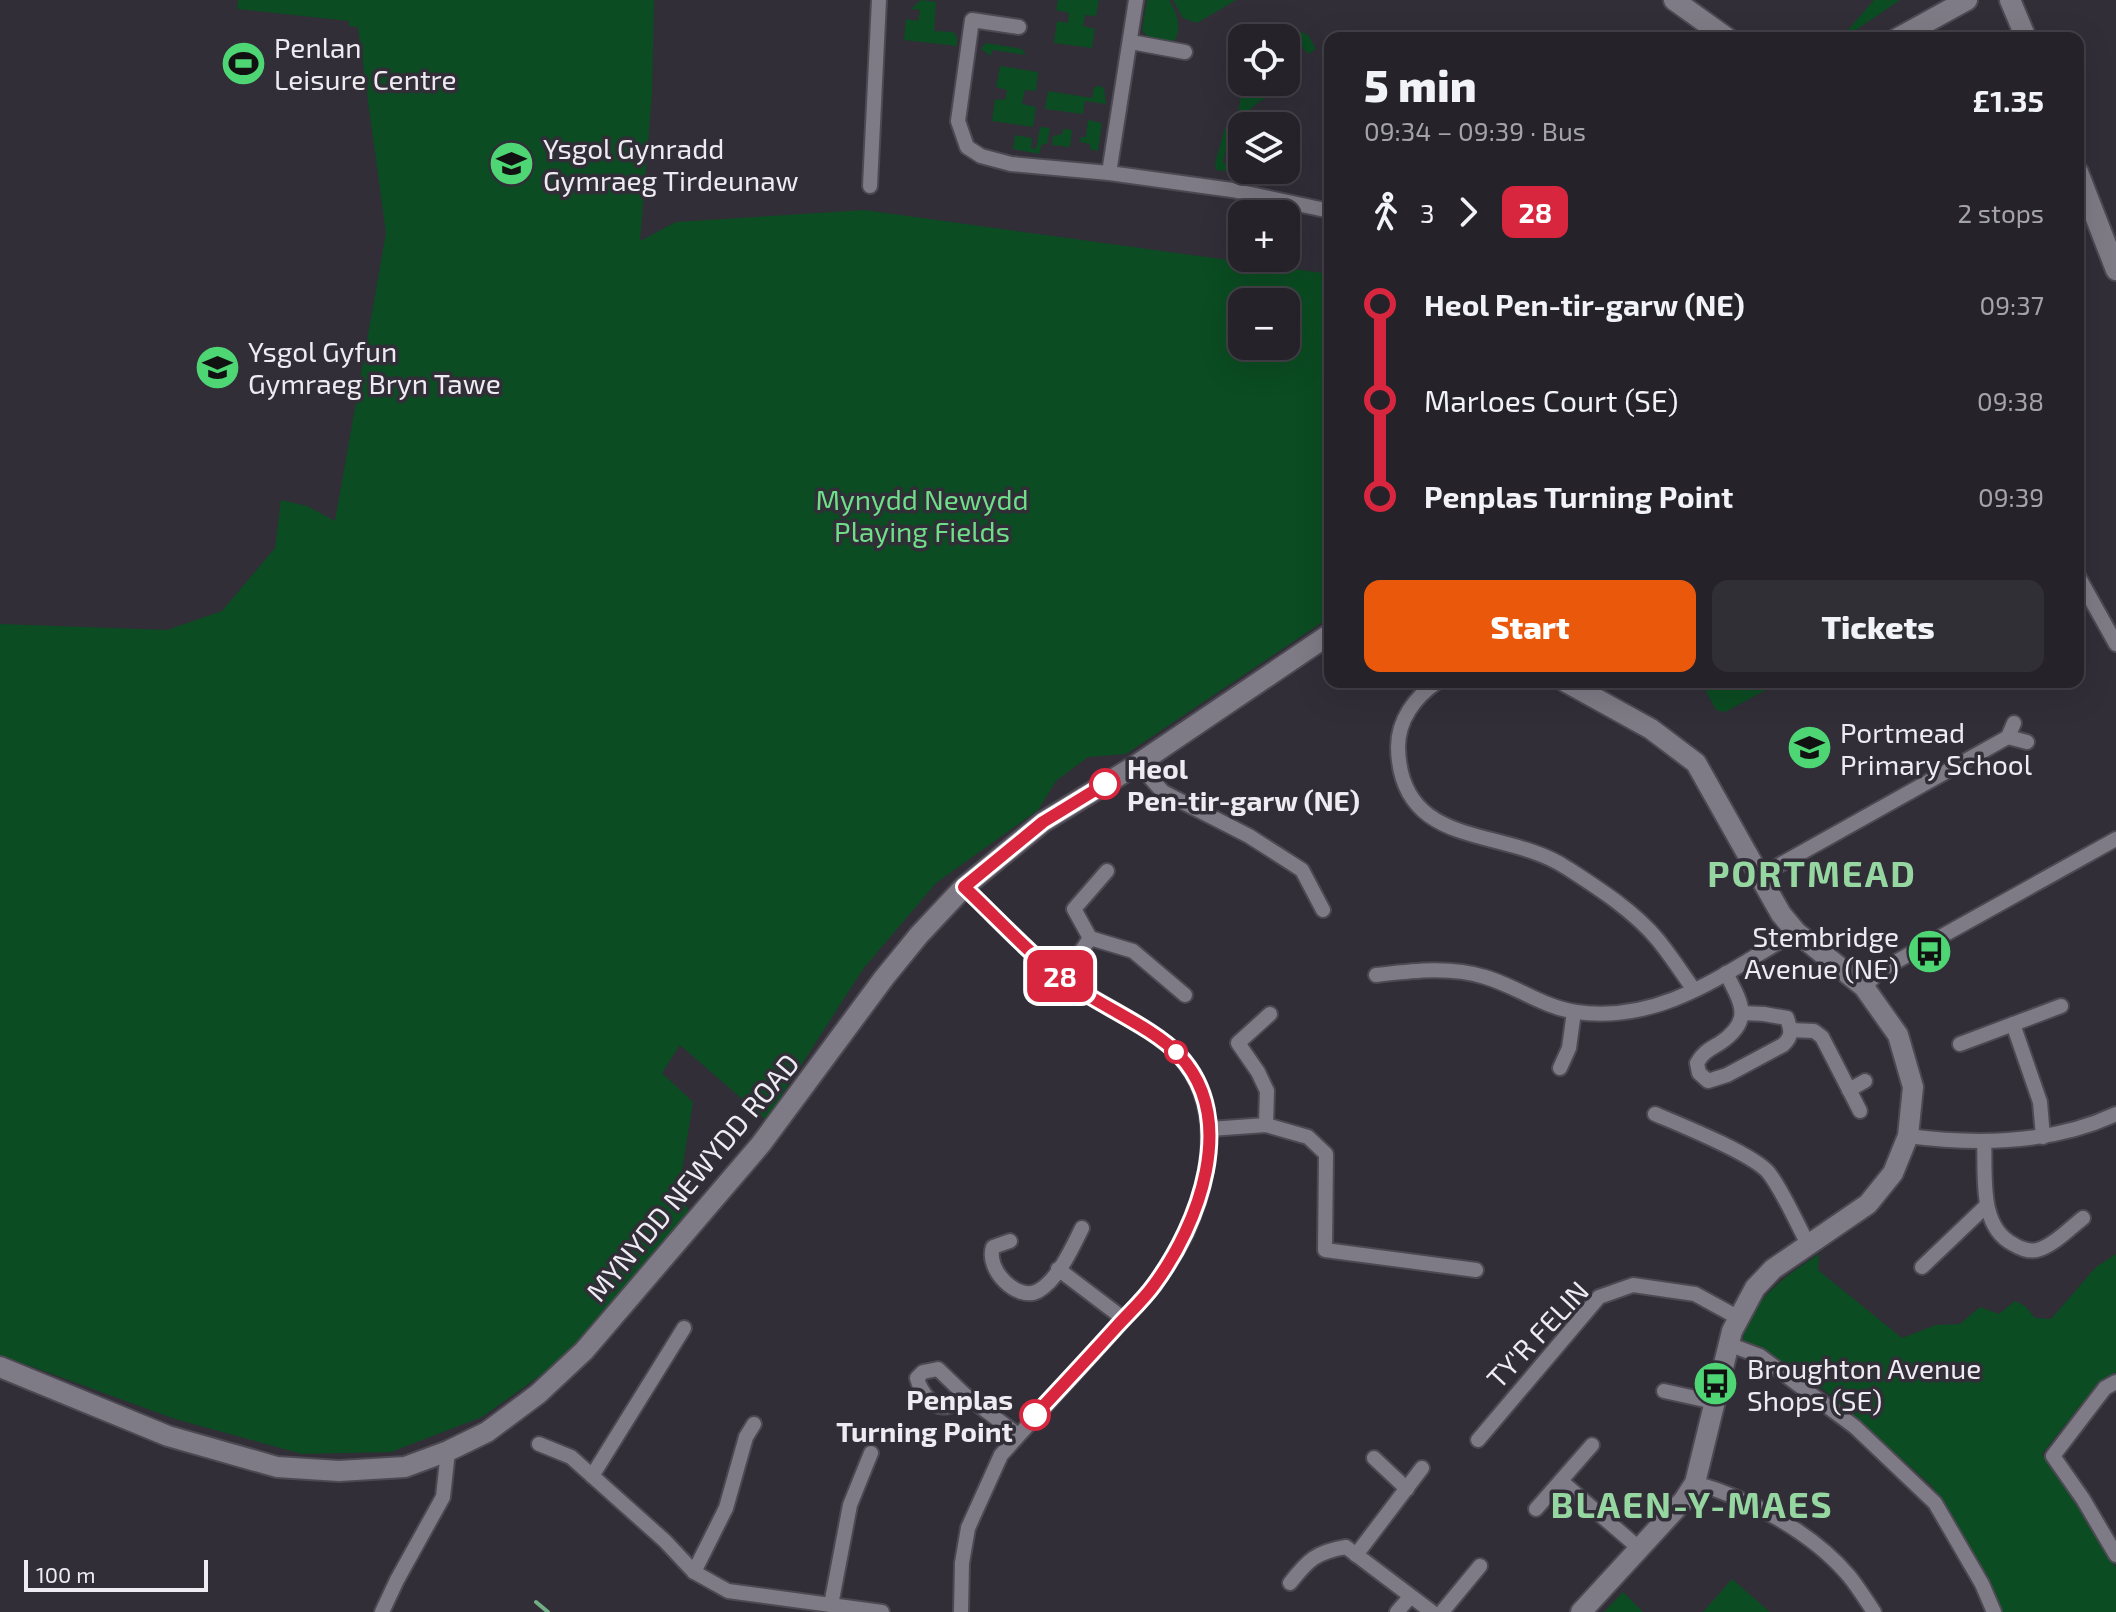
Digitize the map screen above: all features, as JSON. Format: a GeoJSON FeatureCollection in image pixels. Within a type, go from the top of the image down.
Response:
{"type":"FeatureCollection","features":[{"type":"Feature","properties":{"kind":"street"},"geometry":{"type":"LineString","coordinates":[[870,186],[879,0]]}},
{"type":"Feature","properties":{"kind":"street"},"geometry":{"type":"LineString","coordinates":[[1109,173],[1136,0]]}},
{"type":"Feature","properties":{"kind":"street"},"geometry":{"type":"LineString","coordinates":[[1674,0],[1719,32]]}},
{"type":"Feature","properties":{"kind":"street"},"geometry":{"type":"LineString","coordinates":[[1909,32],[1967,0]]}},
{"type":"Feature","properties":{"kind":"street"},"geometry":{"type":"LineString","coordinates":[[2010,0],[2023,32]]}},
{"type":"Feature","properties":{"kind":"street"},"geometry":{"type":"LineString","coordinates":[[1019,27],[972,20],[958,121],[967,147],[981,156],[1011,164],[1109,173],[1232,190],[1324,210]]}},
{"type":"Feature","properties":{"kind":"street"},"geometry":{"type":"LineString","coordinates":[[1131,42],[1185,52]]}},
{"type":"Feature","properties":{"kind":"street"},"geometry":{"type":"LineString","coordinates":[[2084,187],[2116,270]]}},
{"type":"Feature","properties":{"kind":"street"},"geometry":{"type":"LineString","coordinates":[[2084,587],[2116,644]]}},
{"type":"Feature","properties":{"kind":"street","name":"MYNYDD NEWYDD ROAD"},"geometry":{"type":"LineString","coordinates":[[0,1367],[168,1436],[277,1467],[339,1471],[405,1467],[487,1432],[538,1394],[584,1351],[761,1144],[884,978],[964,887],[1043,822],[1138,764],[1324,638]]}},
{"type":"Feature","properties":{"kind":"street"},"geometry":{"type":"LineString","coordinates":[[1428,688],[1404,717],[1398,731],[1399,759],[1406,790],[1425,815],[1447,829],[1526,849],[1563,865],[1617,903],[1657,939],[1694,990]]}},
{"type":"Feature","properties":{"kind":"street"},"geometry":{"type":"LineString","coordinates":[[1581,1612],[1684,1500],[1695,1483],[1728,1344],[1737,1317],[1755,1288],[1808,1244],[1868,1204],[1893,1173],[1908,1136],[1913,1087],[1898,1035],[1864,987],[1796,932],[1781,914],[1696,763],[1651,729],[1582,688]]}},
{"type":"Feature","properties":{"kind":"street"},"geometry":{"type":"LineString","coordinates":[[1758,877],[2008,737],[2014,723]]}},
{"type":"Feature","properties":{"kind":"street"},"geometry":{"type":"LineString","coordinates":[[2008,737],[2027,742]]}},
{"type":"Feature","properties":{"kind":"street"},"geometry":{"type":"LineString","coordinates":[[1138,764],[1163,792],[1249,836],[1302,870],[1323,910]]}},
{"type":"Feature","properties":{"kind":"street"},"geometry":{"type":"LineString","coordinates":[[1864,987],[1881,970],[2116,839]]}},
{"type":"Feature","properties":{"kind":"street"},"geometry":{"type":"LineString","coordinates":[[1107,871],[1074,909],[1090,938],[1133,951],[1185,995]]}},
{"type":"Feature","properties":{"kind":"street"},"geometry":{"type":"LineString","coordinates":[[961,1612],[962,1563],[968,1528],[1001,1455],[1154,1286],[1189,1228],[1206,1167],[1210,1129],[1204,1097],[1178,1054],[1063,979],[964,887]]}},
{"type":"Feature","properties":{"kind":"street"},"geometry":{"type":"LineString","coordinates":[[1376,975],[1435,969],[1485,977],[1529,997],[1574,1012],[1602,1014],[1638,1011],[1666,1004],[1694,990],[1796,932]]}},
{"type":"Feature","properties":{"kind":"street"},"geometry":{"type":"LineString","coordinates":[[1063,979],[1090,938]]}},
{"type":"Feature","properties":{"kind":"street"},"geometry":{"type":"LineString","coordinates":[[1726,973],[1741,1002],[1743,1013],[1736,1032],[1702,1054],[1697,1063],[1699,1073],[1708,1081],[1727,1075],[1783,1045],[1790,1038],[1787,1018],[1743,1013]]}},
{"type":"Feature","properties":{"kind":"street"},"geometry":{"type":"LineString","coordinates":[[1960,1044],[2061,1006]]}},
{"type":"Feature","properties":{"kind":"street"},"geometry":{"type":"LineString","coordinates":[[1560,1068],[1569,1048],[1574,1012]]}},
{"type":"Feature","properties":{"kind":"street"},"geometry":{"type":"LineString","coordinates":[[1266,1125],[1267,1091],[1238,1043],[1270,1014]]}},
{"type":"Feature","properties":{"kind":"street"},"geometry":{"type":"LineString","coordinates":[[2013,1024],[2040,1102],[2043,1137]]}},
{"type":"Feature","properties":{"kind":"street"},"geometry":{"type":"LineString","coordinates":[[1791,1030],[1814,1031],[1822,1037],[1860,1111]]}},
{"type":"Feature","properties":{"kind":"street"},"geometry":{"type":"LineString","coordinates":[[1569,1048],[1586,1053]]}},
{"type":"Feature","properties":{"kind":"street"},"geometry":{"type":"LineString","coordinates":[[1849,1090],[1865,1081]]}},
{"type":"Feature","properties":{"kind":"street"},"geometry":{"type":"LineString","coordinates":[[1655,1114],[1711,1131],[1768,1173],[1808,1244]]}},
{"type":"Feature","properties":{"kind":"street"},"geometry":{"type":"LineString","coordinates":[[1908,1136],[1949,1141],[2043,1137],[2116,1114]]}},
{"type":"Feature","properties":{"kind":"street"},"geometry":{"type":"LineString","coordinates":[[1210,1129],[1266,1125],[1308,1137],[1326,1154],[1325,1250],[1476,1270]]}},
{"type":"Feature","properties":{"kind":"street"},"geometry":{"type":"LineString","coordinates":[[1984,1141],[1987,1205],[1990,1219],[2005,1240],[2022,1249],[2036,1251],[2083,1218]]}},
{"type":"Feature","properties":{"kind":"street"},"geometry":{"type":"LineString","coordinates":[[1922,1267],[1987,1205]]}},
{"type":"Feature","properties":{"kind":"street"},"geometry":{"type":"LineString","coordinates":[[1010,1241],[993,1247],[990,1259],[996,1273],[1017,1290],[1036,1292],[1058,1269],[1082,1228]]}},
{"type":"Feature","properties":{"kind":"street"},"geometry":{"type":"LineString","coordinates":[[1058,1269],[1124,1319]]}},
{"type":"Feature","properties":{"kind":"street","name":"TY'R FELIN"},"geometry":{"type":"LineString","coordinates":[[1478,1440],[1599,1297],[1633,1285],[1668,1290],[1695,1294],[1737,1317]]}},
{"type":"Feature","properties":{"kind":"street"},"geometry":{"type":"LineString","coordinates":[[592,1476],[684,1328]]}},
{"type":"Feature","properties":{"kind":"street"},"geometry":{"type":"LineString","coordinates":[[1728,1344],[1760,1356],[1855,1427],[1935,1503],[1982,1584],[1994,1612]]}},
{"type":"Feature","properties":{"kind":"street"},"geometry":{"type":"LineString","coordinates":[[2114,1548],[2053,1456],[2105,1388],[2116,1382]]}},
{"type":"Feature","properties":{"kind":"street"},"geometry":{"type":"LineString","coordinates":[[1664,1391],[1714,1402]]}},
{"type":"Feature","properties":{"kind":"street"},"geometry":{"type":"LineString","coordinates":[[964,1394],[1018,1435]]}},
{"type":"Feature","properties":{"kind":"street"},"geometry":{"type":"LineString","coordinates":[[694,1572],[726,1508],[746,1437],[754,1424]]}},
{"type":"Feature","properties":{"kind":"street"},"geometry":{"type":"LineString","coordinates":[[539,1444],[571,1457],[694,1572],[728,1591],[876,1612]]}},
{"type":"Feature","properties":{"kind":"street"},"geometry":{"type":"LineString","coordinates":[[1536,1509],[1592,1445]]}},
{"type":"Feature","properties":{"kind":"street"},"geometry":{"type":"LineString","coordinates":[[382,1612],[443,1497],[448,1451]]}},
{"type":"Feature","properties":{"kind":"street"},"geometry":{"type":"LineString","coordinates":[[831,1605],[850,1505],[871,1453]]}},
{"type":"Feature","properties":{"kind":"street"},"geometry":{"type":"LineString","coordinates":[[1374,1458],[1407,1489]]}},
{"type":"Feature","properties":{"kind":"street"},"geometry":{"type":"LineString","coordinates":[[1356,1555],[1422,1468]]}},
{"type":"Feature","properties":{"kind":"street"},"geometry":{"type":"LineString","coordinates":[[1561,1481],[1640,1549]]}},
{"type":"Feature","properties":{"kind":"street"},"geometry":{"type":"LineString","coordinates":[[1695,1483],[1713,1488],[1773,1516],[1801,1533],[1848,1575],[1874,1612]]}},
{"type":"Feature","properties":{"kind":"street"},"geometry":{"type":"LineString","coordinates":[[1290,1583],[1305,1564],[1321,1551],[1346,1547],[1432,1612]]}},
{"type":"Feature","properties":{"kind":"street"},"geometry":{"type":"LineString","coordinates":[[1442,1612],[1480,1566]]}},
{"type":"Feature","properties":{"kind":"street"},"geometry":{"type":"LineString","coordinates":[[1397,1612],[1410,1597]]}},
{"type":"Feature","properties":{"kind":"green space","name":"Mynydd Newydd Playing Fields"},"geometry":{"type":"Polygon","coordinates":[[[238,0],[654,0],[652,95],[640,241],[676,222],[864,210],[1228,260],[1228,272],[1300,270],[1324,273],[1324,621],[1126,754],[1088,757],[1056,781],[1038,810],[936,883],[863,969],[766,1120],[680,1045],[662,1073],[693,1102],[678,1196],[691,1213],[569,1355],[482,1417],[391,1452],[302,1454],[175,1419],[0,1355],[0,624],[167,630],[222,611],[275,548],[281,500],[307,506],[335,521],[386,233],[358,27],[349,26],[349,21],[237,9],[238,0]]]}},
{"type":"Feature","properties":{"kind":"green space"},"geometry":{"type":"Polygon","coordinates":[[[921,0],[936,2],[934,31],[953,32],[957,37],[957,46],[904,40],[906,19],[918,21],[920,10],[911,9],[921,0]]]}},
{"type":"Feature","properties":{"kind":"green space"},"geometry":{"type":"Polygon","coordinates":[[[1058,0],[1099,0],[1096,16],[1085,15],[1083,26],[1095,29],[1092,48],[1054,43],[1057,21],[1068,23],[1069,13],[1056,10],[1058,0]]]}},
{"type":"Feature","properties":{"kind":"green space"},"geometry":{"type":"Polygon","coordinates":[[[1147,0],[1169,0],[1177,16],[1178,28],[1172,43],[1150,39],[1142,30],[1147,0]]]}},
{"type":"Feature","properties":{"kind":"green space"},"geometry":{"type":"Polygon","coordinates":[[[1173,0],[1236,0],[1197,23],[1183,18],[1173,0]]]}},
{"type":"Feature","properties":{"kind":"green space"},"geometry":{"type":"Polygon","coordinates":[[[1874,0],[1900,0],[1853,32],[1848,30],[1874,0]]]}},
{"type":"Feature","properties":{"kind":"green space"},"geometry":{"type":"Polygon","coordinates":[[[1300,32],[1308,35],[1316,49],[1308,54],[1301,45],[1300,32]]]}},
{"type":"Feature","properties":{"kind":"green space"},"geometry":{"type":"Polygon","coordinates":[[[986,43],[1022,49],[1026,55],[992,50],[991,56],[981,49],[986,43]]]}},
{"type":"Feature","properties":{"kind":"green space"},"geometry":{"type":"Polygon","coordinates":[[[1000,66],[1038,72],[1036,91],[1025,90],[1022,104],[1036,107],[1033,127],[992,121],[995,99],[1005,100],[1007,90],[996,87],[1000,66]]]}},
{"type":"Feature","properties":{"kind":"green space"},"geometry":{"type":"Polygon","coordinates":[[[1094,87],[1104,88],[1106,104],[1085,101],[1083,114],[1045,109],[1048,91],[1092,98],[1094,87]]]}},
{"type":"Feature","properties":{"kind":"green space"},"geometry":{"type":"Polygon","coordinates":[[[1241,96],[1270,96],[1249,112],[1239,112],[1241,96]]]}},
{"type":"Feature","properties":{"kind":"green space"},"geometry":{"type":"Polygon","coordinates":[[[1088,120],[1102,123],[1098,151],[1090,149],[1090,144],[1080,142],[1081,137],[1086,137],[1088,120]]]}},
{"type":"Feature","properties":{"kind":"green space"},"geometry":{"type":"Polygon","coordinates":[[[1040,127],[1050,128],[1047,144],[1042,144],[1039,154],[1013,149],[1015,135],[1032,138],[1031,148],[1036,149],[1040,127]]]}},
{"type":"Feature","properties":{"kind":"green space"},"geometry":{"type":"Polygon","coordinates":[[[1225,128],[1228,128],[1228,140],[1223,162],[1228,164],[1228,172],[1216,170],[1215,163],[1225,128]]]}},
{"type":"Feature","properties":{"kind":"green space"},"geometry":{"type":"Polygon","coordinates":[[[1063,129],[1072,130],[1070,147],[1052,145],[1053,136],[1062,134],[1063,129]]]}},
{"type":"Feature","properties":{"kind":"green space"},"geometry":{"type":"Polygon","coordinates":[[[1704,688],[1770,688],[1725,712],[1716,710],[1704,688]]]}},
{"type":"Feature","properties":{"kind":"green space"},"geometry":{"type":"Polygon","coordinates":[[[1819,1254],[1818,1270],[1902,1338],[1936,1325],[1960,1324],[1980,1307],[1999,1314],[2015,1301],[2025,1306],[2035,1318],[2051,1319],[2096,1267],[2116,1254],[2116,1372],[2098,1383],[2042,1454],[2079,1503],[2116,1568],[2116,1612],[2002,1612],[1979,1561],[1932,1486],[1824,1390],[1743,1340],[1753,1312],[1762,1300],[1819,1254]]]}},
{"type":"Feature","properties":{"kind":"green space"},"geometry":{"type":"Polygon","coordinates":[[[1732,1579],[1770,1612],[1703,1612],[1732,1579]]]}},
{"type":"Feature","properties":{"kind":"green space"},"geometry":{"type":"Polygon","coordinates":[[[1623,1592],[1643,1612],[1604,1612],[1623,1592]]]}},
{"type":"Feature","properties":{"kind":"waterway"},"geometry":{"type":"LineString","coordinates":[[536,1602],[548,1612]]}},
{"type":"Feature","properties":{"kind":"bus line","name":"28"},"geometry":{"type":"LineString","coordinates":[[1035,1415],[1154,1286],[1189,1228],[1206,1167],[1210,1129],[1204,1097],[1178,1054],[1063,979],[964,887],[1043,822],[1105,784]]}},
{"type":"Feature","properties":{"kind":"place","name":"Penlan Leisure Centre"},"geometry":{"type":"Point","coordinates":[243,63]}},
{"type":"Feature","properties":{"kind":"place","name":"Ysgol Gynradd Gymraeg Tirdeunaw"},"geometry":{"type":"Point","coordinates":[512,164]}},
{"type":"Feature","properties":{"kind":"place","name":"Ysgol Gyfun Gymraeg Bryn Tawe"},"geometry":{"type":"Point","coordinates":[217,367]}},
{"type":"Feature","properties":{"kind":"place","name":"Portmead Primary School"},"geometry":{"type":"Point","coordinates":[1809,748]}},
{"type":"Feature","properties":{"kind":"place","name":"Heol Pen-tir-garw (NE)"},"geometry":{"type":"Point","coordinates":[1105,784]}},
{"type":"Feature","properties":{"kind":"place","name":"Stembridge Avenue (NE)"},"geometry":{"type":"Point","coordinates":[1930,952]}},
{"type":"Feature","properties":{"kind":"place","name":"Broughton Avenue Shops (SE)"},"geometry":{"type":"Point","coordinates":[1716,1384]}},
{"type":"Feature","properties":{"kind":"place","name":"Penplas Turning Point"},"geometry":{"type":"Point","coordinates":[1035,1415]}},
{"type":"Feature","properties":{"kind":"district","name":"PORTMEAD"},"geometry":{"type":"Point","coordinates":[1812,872]}},
{"type":"Feature","properties":{"kind":"district","name":"BLAEN-Y-MAES"},"geometry":{"type":"Point","coordinates":[1692,1503]}}]}
